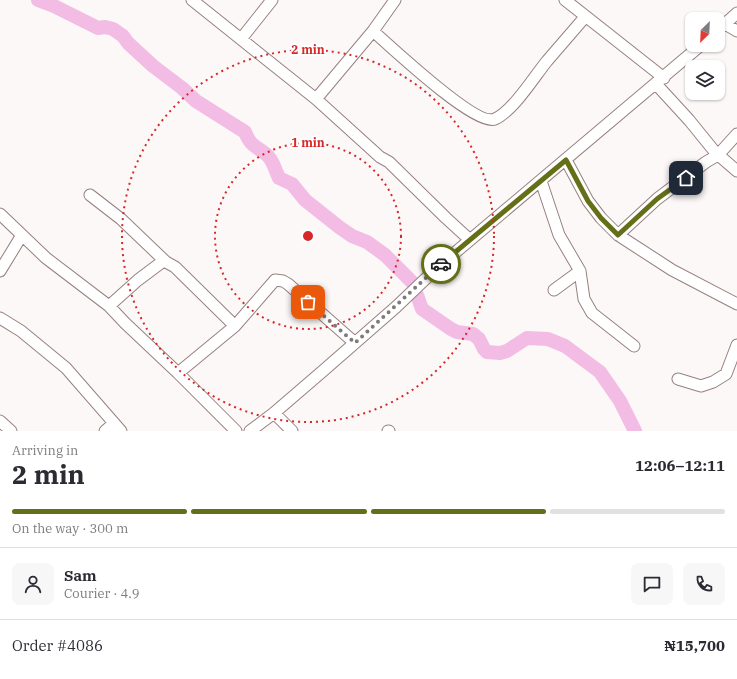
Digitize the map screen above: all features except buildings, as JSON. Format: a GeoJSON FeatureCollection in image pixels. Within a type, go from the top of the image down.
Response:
{"type":"FeatureCollection","features":[{"type":"Feature","properties":{"kind":"street"},"geometry":{"type":"LineString","coordinates":[[192,0],[316,99],[380,157],[388,162],[470,240]]}},
{"type":"Feature","properties":{"kind":"street"},"geometry":{"type":"LineString","coordinates":[[241,39],[272,0]]}},
{"type":"Feature","properties":{"kind":"street"},"geometry":{"type":"LineString","coordinates":[[316,99],[373,31],[395,0]]}},
{"type":"Feature","properties":{"kind":"street"},"geometry":{"type":"LineString","coordinates":[[565,0],[636,55],[660,80],[718,155],[737,171]]}},
{"type":"Feature","properties":{"kind":"street"},"geometry":{"type":"LineString","coordinates":[[725,24],[737,13]]}},
{"type":"Feature","properties":{"kind":"street"},"geometry":{"type":"LineString","coordinates":[[373,31],[444,93],[471,112],[490,120],[495,119],[510,108],[548,60],[585,17]]}},
{"type":"Feature","properties":{"kind":"street"},"geometry":{"type":"LineString","coordinates":[[725,28],[737,31]]}},
{"type":"Feature","properties":{"kind":"street"},"geometry":{"type":"LineString","coordinates":[[250,431],[274,413],[355,343],[396,307],[421,282],[470,240],[693,52]]}},
{"type":"Feature","properties":{"kind":"street"},"geometry":{"type":"LineString","coordinates":[[618,235],[657,199],[706,162],[718,155],[737,134]]}},
{"type":"Feature","properties":{"kind":"street"},"geometry":{"type":"LineString","coordinates":[[566,160],[588,201],[601,218],[618,235],[672,270],[737,304]]}},
{"type":"Feature","properties":{"kind":"street"},"geometry":{"type":"LineString","coordinates":[[541,181],[559,235],[580,271],[584,299],[592,313],[634,346]]}},
{"type":"Feature","properties":{"kind":"street"},"geometry":{"type":"LineString","coordinates":[[90,194],[121,219],[166,262],[175,267],[235,326]]}},
{"type":"Feature","properties":{"kind":"street"},"geometry":{"type":"LineString","coordinates":[[0,214],[46,258],[109,306],[236,431]]}},
{"type":"Feature","properties":{"kind":"street"},"geometry":{"type":"LineString","coordinates":[[0,271],[22,234]]}},
{"type":"Feature","properties":{"kind":"street"},"geometry":{"type":"LineString","coordinates":[[109,306],[154,268],[162,262],[166,262]]}},
{"type":"Feature","properties":{"kind":"street"},"geometry":{"type":"LineString","coordinates":[[554,290],[580,271]]}},
{"type":"Feature","properties":{"kind":"street"},"geometry":{"type":"LineString","coordinates":[[178,373],[235,326],[275,280],[283,281],[355,343]]}},
{"type":"Feature","properties":{"kind":"street"},"geometry":{"type":"LineString","coordinates":[[0,318],[21,331],[66,368],[117,427],[105,431]]}},
{"type":"Feature","properties":{"kind":"street"},"geometry":{"type":"LineString","coordinates":[[678,379],[701,386],[720,378],[726,374],[737,345]]}},
{"type":"Feature","properties":{"kind":"street"},"geometry":{"type":"LineString","coordinates":[[274,413],[292,431]]}},
{"type":"Feature","properties":{"kind":"street"},"geometry":{"type":"LineString","coordinates":[[0,421],[10,431]]}},
{"type":"Feature","properties":{"kind":"waterway"},"geometry":{"type":"LineString","coordinates":[[38,0],[54,6],[98,28],[105,27],[113,29],[123,36],[128,43],[153,66],[182,88],[196,101],[245,132],[254,146],[269,157],[279,178],[292,184],[305,200],[339,227],[352,236],[367,242],[385,255],[412,282]]}},
{"type":"Feature","properties":{"kind":"waterway"},"geometry":{"type":"LineString","coordinates":[[417,295],[422,309],[457,332],[473,334],[479,339],[487,352],[500,353],[507,351],[527,338],[548,339],[565,346],[600,372],[620,401],[635,431]]}},
{"type":"Feature","properties":{"kind":"way so far"},"geometry":{"type":"LineString","coordinates":[[308,302],[355,343],[396,307],[441,264]]}},
{"type":"Feature","properties":{"kind":"route"},"geometry":{"type":"LineString","coordinates":[[441,264],[566,160],[588,201],[601,218],[618,235],[657,199],[686,178]]}}]}
